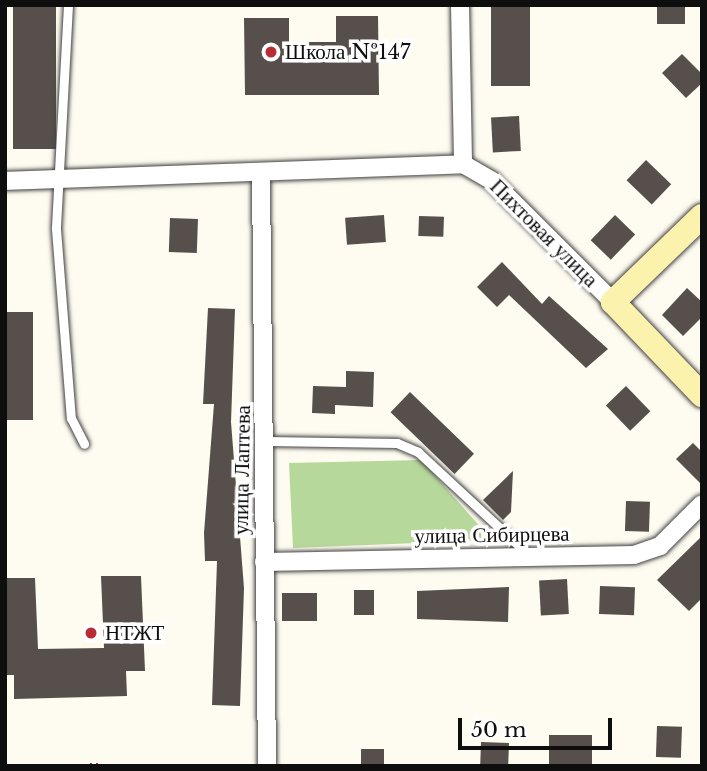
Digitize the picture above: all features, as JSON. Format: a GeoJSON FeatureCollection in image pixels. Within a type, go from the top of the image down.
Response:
{"type":"FeatureCollection","features":[{"type":"Feature","properties":{"kind":"street"},"geometry":{"type":"LineString","coordinates":[[5,181],[261,175],[463,164],[460,5]]}},
{"type":"Feature","properties":{"kind":"street","name":"Пихтовая улица"},"geometry":{"type":"LineString","coordinates":[[463,164],[492,181],[702,395]]}},
{"type":"Feature","properties":{"kind":"street","name":"улица Лаптева"},"geometry":{"type":"LineString","coordinates":[[261,175],[267,441],[264,562],[267,766]]}},
{"type":"Feature","properties":{"kind":"street"},"geometry":{"type":"LineString","coordinates":[[613,302],[702,216]]}},
{"type":"Feature","properties":{"kind":"street","name":"улица Сибирцева"},"geometry":{"type":"LineString","coordinates":[[264,562],[634,555],[660,547],[702,504]]}},
{"type":"Feature","properties":{"kind":"lane"},"geometry":{"type":"LineString","coordinates":[[68,5],[63,180],[56,229],[71,418],[84,444]]}},
{"type":"Feature","properties":{"kind":"lane"},"geometry":{"type":"LineString","coordinates":[[267,441],[397,443],[418,452],[530,556]]}},
{"type":"Feature","properties":{"kind":"green space"},"geometry":{"type":"Polygon","coordinates":[[[421,460],[492,540],[293,548],[289,463],[421,460]]]}},
{"type":"Feature","properties":{"kind":"building"},"geometry":{"type":"Polygon","coordinates":[[[13,5],[56,5],[56,149],[13,149],[13,5]]]}},
{"type":"Feature","properties":{"kind":"building"},"geometry":{"type":"Polygon","coordinates":[[[491,5],[530,5],[530,86],[491,86],[491,5]]]}},
{"type":"Feature","properties":{"kind":"building"},"geometry":{"type":"Polygon","coordinates":[[[657,5],[685,5],[685,24],[657,24],[657,5]]]}},
{"type":"Feature","properties":{"kind":"building"},"geometry":{"type":"Polygon","coordinates":[[[336,16],[378,16],[379,95],[245,95],[244,18],[289,18],[289,42],[336,42],[336,16]]]}},
{"type":"Feature","properties":{"kind":"building"},"geometry":{"type":"Polygon","coordinates":[[[682,54],[702,74],[702,83],[686,98],[662,73],[682,54]]]}},
{"type":"Feature","properties":{"kind":"building"},"geometry":{"type":"Polygon","coordinates":[[[519,116],[521,151],[493,152],[491,117],[519,116]]]}},
{"type":"Feature","properties":{"kind":"building"},"geometry":{"type":"Polygon","coordinates":[[[646,160],[671,184],[652,204],[627,180],[646,160]]]}},
{"type":"Feature","properties":{"kind":"building"},"geometry":{"type":"Polygon","coordinates":[[[384,215],[386,242],[347,245],[345,218],[384,215]]]}},
{"type":"Feature","properties":{"kind":"building"},"geometry":{"type":"Polygon","coordinates":[[[615,215],[635,234],[611,260],[591,240],[615,215]]]}},
{"type":"Feature","properties":{"kind":"building"},"geometry":{"type":"Polygon","coordinates":[[[419,216],[444,217],[443,237],[418,236],[419,216]]]}},
{"type":"Feature","properties":{"kind":"building"},"geometry":{"type":"Polygon","coordinates":[[[170,218],[198,219],[197,253],[169,252],[170,218]]]}},
{"type":"Feature","properties":{"kind":"building"},"geometry":{"type":"Polygon","coordinates":[[[502,262],[542,304],[549,296],[608,349],[586,368],[509,295],[497,307],[477,287],[502,262]]]}},
{"type":"Feature","properties":{"kind":"building"},"geometry":{"type":"Polygon","coordinates":[[[687,288],[702,302],[702,317],[683,336],[662,315],[687,288]]]}},
{"type":"Feature","properties":{"kind":"building"},"geometry":{"type":"Polygon","coordinates":[[[208,308],[235,309],[231,422],[244,588],[240,706],[212,705],[217,561],[205,561],[204,533],[214,404],[203,404],[208,308]]]}},
{"type":"Feature","properties":{"kind":"building"},"geometry":{"type":"Polygon","coordinates":[[[5,312],[33,312],[33,420],[5,420],[5,312]]]}},
{"type":"Feature","properties":{"kind":"building"},"geometry":{"type":"Polygon","coordinates":[[[346,371],[374,372],[373,407],[335,405],[335,414],[312,413],[313,386],[346,387],[346,371]]]}},
{"type":"Feature","properties":{"kind":"building"},"geometry":{"type":"Polygon","coordinates":[[[626,386],[650,411],[630,431],[606,405],[626,386]]]}},
{"type":"Feature","properties":{"kind":"building"},"geometry":{"type":"Polygon","coordinates":[[[410,392],[474,454],[455,474],[391,412],[410,392]]]}},
{"type":"Feature","properties":{"kind":"building"},"geometry":{"type":"Polygon","coordinates":[[[693,443],[702,452],[702,485],[676,459],[693,443]]]}},
{"type":"Feature","properties":{"kind":"building"},"geometry":{"type":"Polygon","coordinates":[[[513,471],[511,512],[503,520],[483,500],[513,471]]]}},
{"type":"Feature","properties":{"kind":"building"},"geometry":{"type":"Polygon","coordinates":[[[626,501],[650,502],[649,532],[625,531],[626,501]]]}},
{"type":"Feature","properties":{"kind":"building"},"geometry":{"type":"Polygon","coordinates":[[[702,536],[702,598],[689,611],[657,580],[702,536]]]}},
{"type":"Feature","properties":{"kind":"building"},"geometry":{"type":"Polygon","coordinates":[[[101,576],[141,576],[145,671],[126,671],[127,696],[14,699],[14,675],[5,675],[5,578],[35,578],[38,649],[104,648],[101,576]]]}},
{"type":"Feature","properties":{"kind":"building"},"geometry":{"type":"Polygon","coordinates":[[[567,579],[569,614],[541,615],[539,580],[567,579]]]}},
{"type":"Feature","properties":{"kind":"building"},"geometry":{"type":"Polygon","coordinates":[[[600,586],[635,587],[634,615],[599,614],[600,586]]]}},
{"type":"Feature","properties":{"kind":"building"},"geometry":{"type":"Polygon","coordinates":[[[509,587],[508,622],[417,619],[417,591],[509,587]]]}},
{"type":"Feature","properties":{"kind":"building"},"geometry":{"type":"Polygon","coordinates":[[[354,590],[374,590],[374,615],[354,615],[354,590]]]}},
{"type":"Feature","properties":{"kind":"building"},"geometry":{"type":"Polygon","coordinates":[[[282,593],[317,593],[317,621],[282,621],[282,593]]]}},
{"type":"Feature","properties":{"kind":"building"},"geometry":{"type":"Polygon","coordinates":[[[657,726],[682,727],[681,758],[656,757],[657,726]]]}},
{"type":"Feature","properties":{"kind":"building"},"geometry":{"type":"Polygon","coordinates":[[[549,735],[592,735],[592,766],[549,766],[549,735]]]}},
{"type":"Feature","properties":{"kind":"building"},"geometry":{"type":"Polygon","coordinates":[[[481,742],[509,743],[508,766],[480,766],[481,742]]]}},
{"type":"Feature","properties":{"kind":"building"},"geometry":{"type":"Polygon","coordinates":[[[361,749],[384,749],[384,766],[361,766],[361,749]]]}},
{"type":"Feature","properties":{"kind":"place","name":"Школа №147"},"geometry":{"type":"Point","coordinates":[271,52]}},
{"type":"Feature","properties":{"kind":"place","name":"НТЖТ"},"geometry":{"type":"Point","coordinates":[91,633]}}]}
